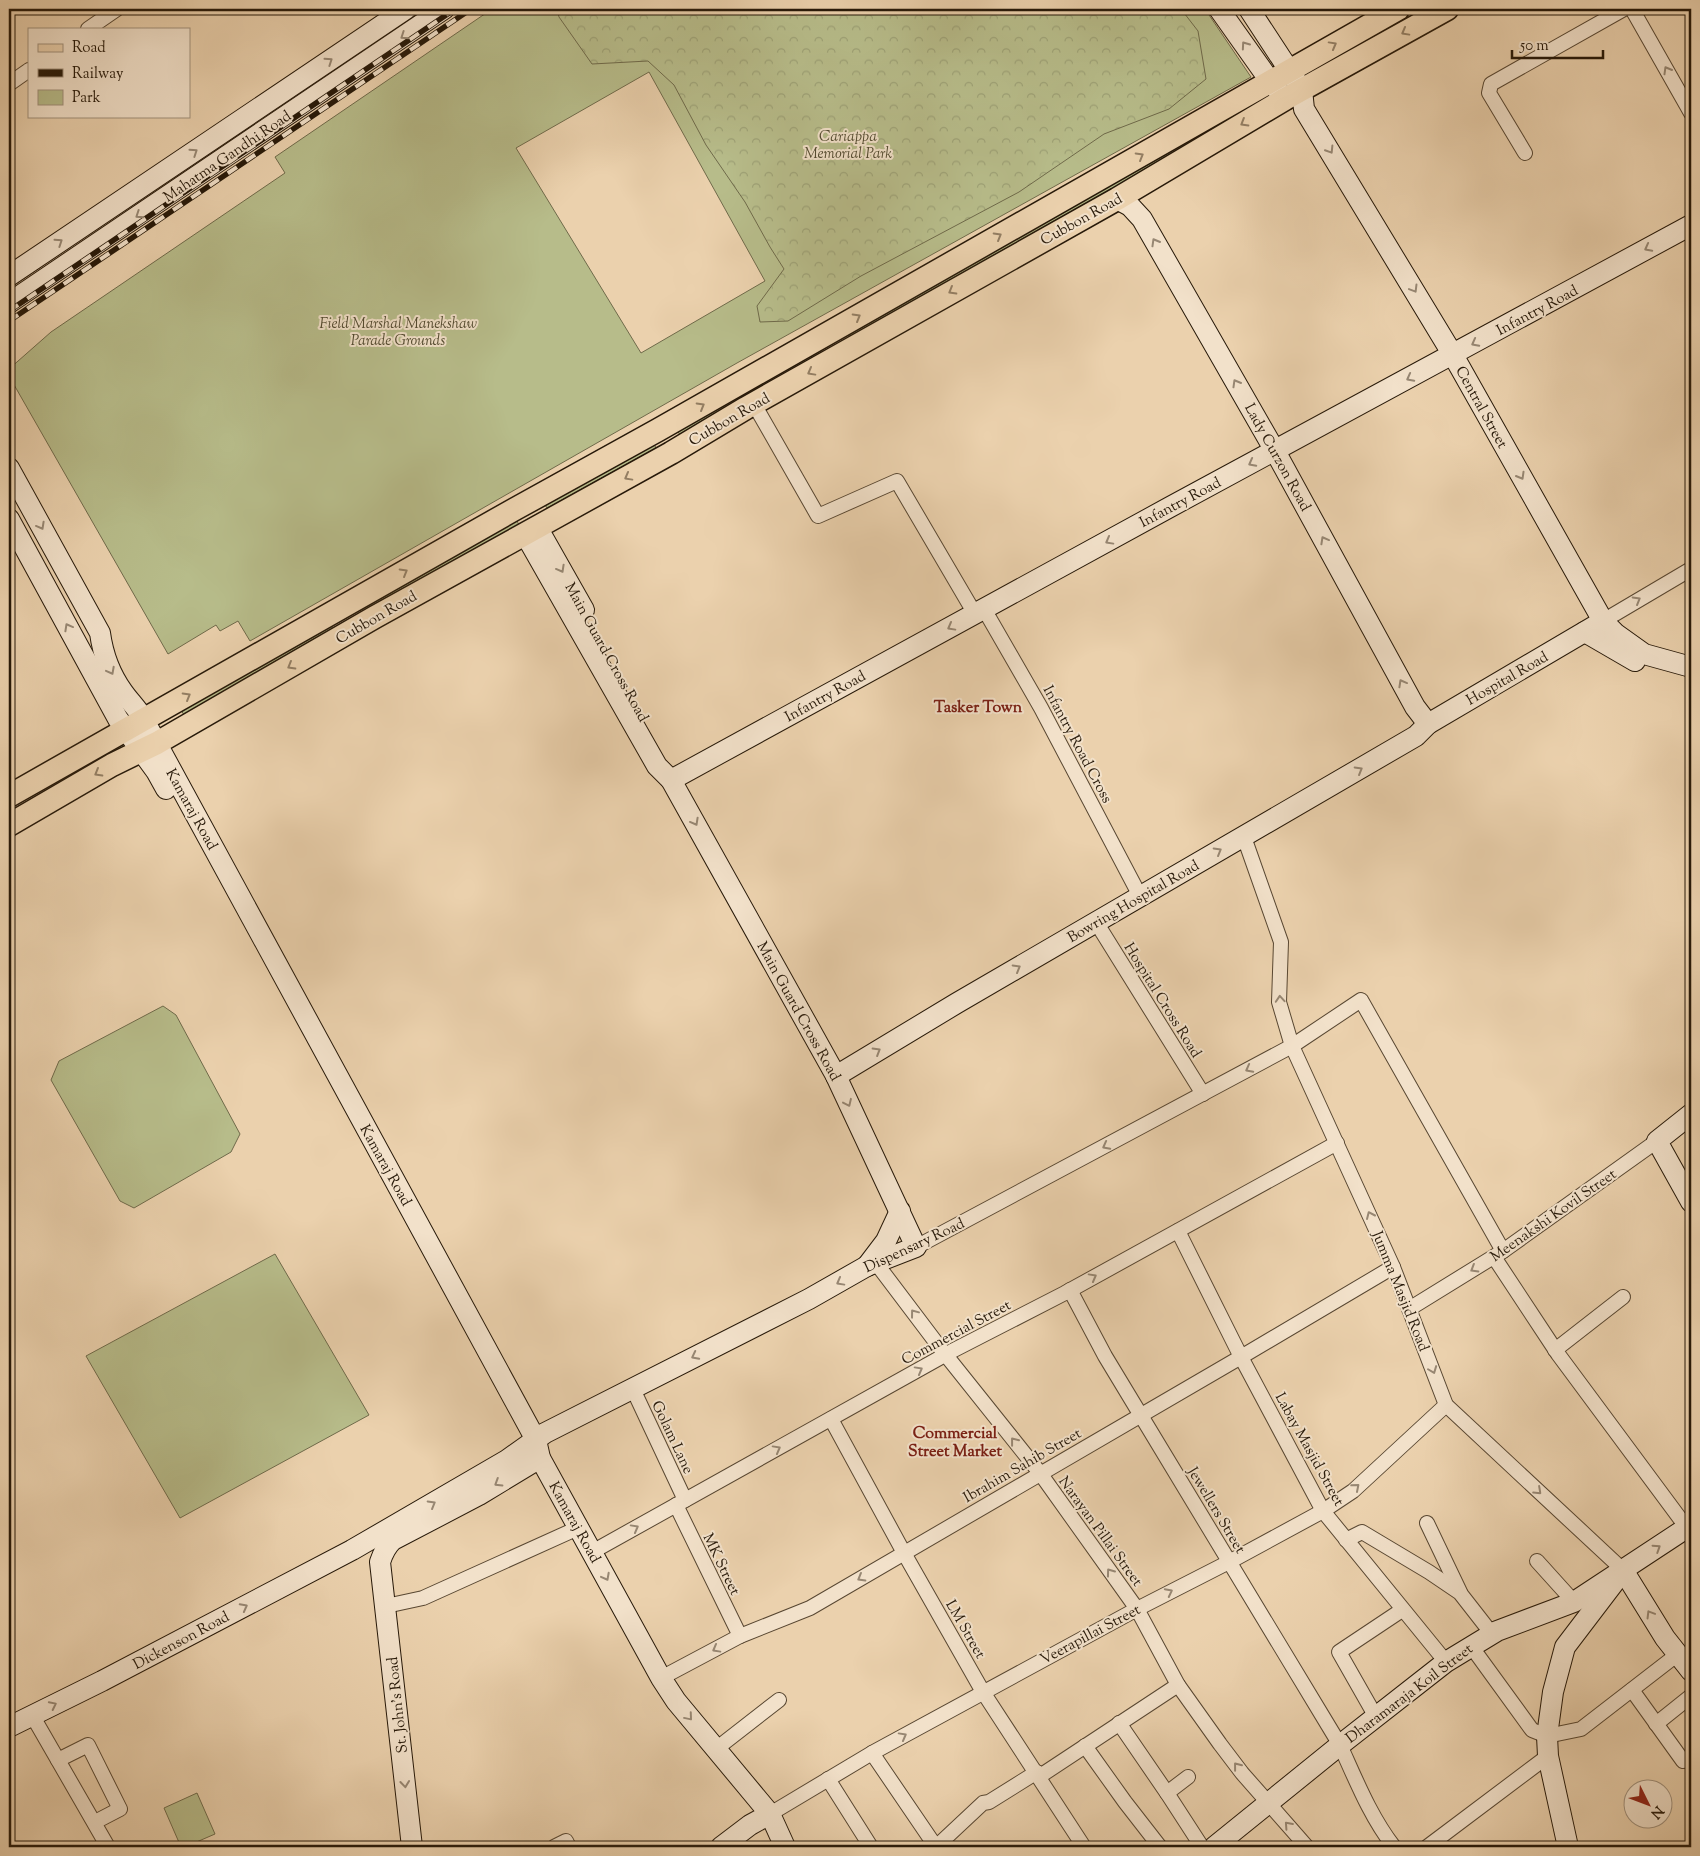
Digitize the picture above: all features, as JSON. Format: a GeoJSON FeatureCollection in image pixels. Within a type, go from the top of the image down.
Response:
{"type":"FeatureCollection","features":[{"type":"Feature","properties":{"kind":"main road","name":"Cubbon Road"},"geometry":{"type":"LineString","coordinates":[[9,796],[1398,9]]}},
{"type":"Feature","properties":{"kind":"main road","name":"Cubbon Road"},"geometry":{"type":"LineString","coordinates":[[9,825],[112,765],[149,747],[352,630],[671,453],[845,352],[1297,99],[1447,9]]}},
{"type":"Feature","properties":{"kind":"main road"},"geometry":{"type":"LineString","coordinates":[[833,330],[845,352]]}},
{"type":"Feature","properties":{"kind":"main road"},"geometry":{"type":"LineString","coordinates":[[658,430],[671,453]]}},
{"type":"Feature","properties":{"kind":"main road"},"geometry":{"type":"LineString","coordinates":[[341,608],[352,630]]}},
{"type":"Feature","properties":{"kind":"street"},"geometry":{"type":"LineString","coordinates":[[89,28],[117,9]]}},
{"type":"Feature","properties":{"kind":"street","name":"Mahatma Gandhi Road"},"geometry":{"type":"LineString","coordinates":[[9,276],[406,9]]}},
{"type":"Feature","properties":{"kind":"street","name":"Mahatma Gandhi Road"},"geometry":{"type":"LineString","coordinates":[[9,303],[444,9]]}},
{"type":"Feature","properties":{"kind":"street","name":"Central Street"},"geometry":{"type":"LineString","coordinates":[[1219,9],[1270,81],[1297,99]]}},
{"type":"Feature","properties":{"kind":"street","name":"Central Street"},"geometry":{"type":"LineString","coordinates":[[1250,9],[1290,69],[1297,99],[1453,355],[1603,621],[1616,634],[1644,654],[1691,667]]}},
{"type":"Feature","properties":{"kind":"street"},"geometry":{"type":"LineString","coordinates":[[1525,153],[1489,93],[1491,84],[1624,9]]}},
{"type":"Feature","properties":{"kind":"street"},"geometry":{"type":"LineString","coordinates":[[1632,9],[1691,113]]}},
{"type":"Feature","properties":{"kind":"street"},"geometry":{"type":"LineString","coordinates":[[9,84],[28,71]]}},
{"type":"Feature","properties":{"kind":"street","name":"Lady Curzon Road"},"geometry":{"type":"LineString","coordinates":[[1117,199],[1130,206],[1142,219],[1275,450],[1415,707],[1428,724]]}},
{"type":"Feature","properties":{"kind":"street","name":"Infantry Road"},"geometry":{"type":"LineString","coordinates":[[671,780],[1691,225]]}},
{"type":"Feature","properties":{"kind":"street","name":"Infantry Road Cross"},"geometry":{"type":"LineString","coordinates":[[754,404],[818,516],[898,481],[1041,708],[1140,896]]}},
{"type":"Feature","properties":{"kind":"street","name":"Kamaraj Road"},"geometry":{"type":"LineString","coordinates":[[9,468],[17,504],[100,633],[102,652],[109,669],[123,692],[138,708],[135,725]]}},
{"type":"Feature","properties":{"kind":"street","name":"Kamaraj Road"},"geometry":{"type":"LineString","coordinates":[[9,519],[149,747],[661,1678],[676,1701],[770,1814],[785,1847]]}},
{"type":"Feature","properties":{"kind":"street","name":"Main Guard Cross Road"},"geometry":{"type":"LineString","coordinates":[[531,530],[544,569],[657,766],[671,780],[836,1076],[916,1248]]}},
{"type":"Feature","properties":{"kind":"street","name":"Main Guard Cross Road"},"geometry":{"type":"LineString","coordinates":[[531,530],[667,760],[671,780]]}},
{"type":"Feature","properties":{"kind":"street"},"geometry":{"type":"LineString","coordinates":[[497,549],[518,551],[544,569]]}},
{"type":"Feature","properties":{"kind":"street"},"geometry":{"type":"LineString","coordinates":[[1603,621],[1691,569]]}},
{"type":"Feature","properties":{"kind":"street","name":"Hospital Road"},"geometry":{"type":"LineString","coordinates":[[1428,724],[1603,621]]}},
{"type":"Feature","properties":{"kind":"street"},"geometry":{"type":"LineString","coordinates":[[1585,632],[1637,661],[1691,679]]}},
{"type":"Feature","properties":{"kind":"street","name":"Bowring Hospital Road"},"geometry":{"type":"LineString","coordinates":[[836,1076],[1140,896],[1416,736],[1428,724]]}},
{"type":"Feature","properties":{"kind":"street","name":"Jumma Masjid Road"},"geometry":{"type":"LineString","coordinates":[[1244,837],[1281,942],[1279,1002],[1292,1046],[1393,1267],[1446,1405],[1623,1570],[1665,1638],[1691,1670]]}},
{"type":"Feature","properties":{"kind":"street","name":"Hospital Cross Road"},"geometry":{"type":"LineString","coordinates":[[1096,922],[1203,1094]]}},
{"type":"Feature","properties":{"kind":"street","name":"Dispensary Road"},"geometry":{"type":"LineString","coordinates":[[534,1448],[545,1433],[632,1387],[809,1299],[871,1265],[916,1248],[1292,1046],[1361,1000],[1498,1254]]}},
{"type":"Feature","properties":{"kind":"street","name":"Meenakshi Kovil Street"},"geometry":{"type":"LineString","coordinates":[[1409,1308],[1498,1254],[1657,1141],[1691,1114]]}},
{"type":"Feature","properties":{"kind":"street"},"geometry":{"type":"LineString","coordinates":[[1657,1141],[1691,1202]]}},
{"type":"Feature","properties":{"kind":"street","name":"Commercial Street"},"geometry":{"type":"LineString","coordinates":[[592,1552],[946,1355],[1070,1290],[1337,1143]]}},
{"type":"Feature","properties":{"kind":"street"},"geometry":{"type":"LineString","coordinates":[[871,1265],[886,1241],[900,1211]]}},
{"type":"Feature","properties":{"kind":"street","name":"Labay Masjid Street"},"geometry":{"type":"LineString","coordinates":[[1178,1230],[1323,1511],[1446,1662]]}},
{"type":"Feature","properties":{"kind":"street"},"geometry":{"type":"LineString","coordinates":[[1498,1254],[1556,1350],[1689,1527]]}},
{"type":"Feature","properties":{"kind":"street","name":"Narayan Pillai Street"},"geometry":{"type":"LineString","coordinates":[[871,1265],[1040,1473],[1137,1609],[1178,1684],[1220,1744],[1301,1845]]}},
{"type":"Feature","properties":{"kind":"street","name":"Ibrahim Sahib Street"},"geometry":{"type":"LineString","coordinates":[[661,1678],[740,1636],[810,1608],[1393,1267]]}},
{"type":"Feature","properties":{"kind":"street","name":"Jewellers Street"},"geometry":{"type":"LineString","coordinates":[[1070,1290],[1105,1356],[1140,1415],[1340,1745],[1369,1808],[1384,1835],[1394,1847]]}},
{"type":"Feature","properties":{"kind":"street"},"geometry":{"type":"LineString","coordinates":[[1556,1350],[1623,1296]]}},
{"type":"Feature","properties":{"kind":"street","name":"Golam Lane"},"geometry":{"type":"LineString","coordinates":[[632,1387],[680,1503]]}},
{"type":"Feature","properties":{"kind":"street","name":"Veerapillai Street"},"geometry":{"type":"LineString","coordinates":[[722,1847],[750,1825],[872,1753],[1137,1609],[1323,1511],[1352,1490],[1446,1405]]}},
{"type":"Feature","properties":{"kind":"street","name":"LM Street"},"geometry":{"type":"LineString","coordinates":[[831,1419],[983,1692],[1084,1847]]}},
{"type":"Feature","properties":{"kind":"street"},"geometry":{"type":"LineString","coordinates":[[380,1562],[387,1545],[393,1540],[479,1495],[534,1448]]}},
{"type":"Feature","properties":{"kind":"street","name":"Dickenson Road"},"geometry":{"type":"LineString","coordinates":[[9,1727],[102,1681],[352,1550],[507,1460],[534,1448]]}},
{"type":"Feature","properties":{"kind":"street","name":"MK Street"},"geometry":{"type":"LineString","coordinates":[[680,1503],[740,1636]]}},
{"type":"Feature","properties":{"kind":"street"},"geometry":{"type":"LineString","coordinates":[[1427,1523],[1460,1593],[1492,1634]]}},
{"type":"Feature","properties":{"kind":"street","name":"Dharamaraja Koil Street"},"geometry":{"type":"LineString","coordinates":[[1214,1847],[1446,1662],[1492,1634],[1574,1602],[1689,1527]]}},
{"type":"Feature","properties":{"kind":"street"},"geometry":{"type":"LineString","coordinates":[[386,1606],[423,1598],[578,1528]]}},
{"type":"Feature","properties":{"kind":"street"},"geometry":{"type":"LineString","coordinates":[[1346,1540],[1362,1532],[1460,1593]]}},
{"type":"Feature","properties":{"kind":"street"},"geometry":{"type":"LineString","coordinates":[[352,1550],[369,1551],[380,1562]]}},
{"type":"Feature","properties":{"kind":"street"},"geometry":{"type":"LineString","coordinates":[[1537,1561],[1574,1602]]}},
{"type":"Feature","properties":{"kind":"street","name":"St. John's Road"},"geometry":{"type":"LineString","coordinates":[[380,1562],[412,1847]]}},
{"type":"Feature","properties":{"kind":"street"},"geometry":{"type":"LineString","coordinates":[[1568,1847],[1548,1756],[1547,1736],[1553,1692],[1565,1647],[1623,1570]]}},
{"type":"Feature","properties":{"kind":"street"},"geometry":{"type":"LineString","coordinates":[[1376,1717],[1339,1652],[1402,1610]]}},
{"type":"Feature","properties":{"kind":"street"},"geometry":{"type":"LineString","coordinates":[[1471,1646],[1532,1730],[1547,1736],[1581,1730],[1678,1654]]}},
{"type":"Feature","properties":{"kind":"street"},"geometry":{"type":"LineString","coordinates":[[872,1753],[936,1847],[983,1803],[989,1802],[1086,1746],[1178,1684]]}},
{"type":"Feature","properties":{"kind":"street"},"geometry":{"type":"LineString","coordinates":[[1632,1690],[1682,1761]]}},
{"type":"Feature","properties":{"kind":"street"},"geometry":{"type":"LineString","coordinates":[[1656,1724],[1691,1696]]}},
{"type":"Feature","properties":{"kind":"street"},"geometry":{"type":"LineString","coordinates":[[716,1749],[779,1700]]}},
{"type":"Feature","properties":{"kind":"street"},"geometry":{"type":"LineString","coordinates":[[32,1716],[108,1847]]}},
{"type":"Feature","properties":{"kind":"street"},"geometry":{"type":"LineString","coordinates":[[1119,1724],[1202,1847]]}},
{"type":"Feature","properties":{"kind":"street"},"geometry":{"type":"LineString","coordinates":[[58,1760],[88,1745],[120,1809],[95,1822]]}},
{"type":"Feature","properties":{"kind":"street"},"geometry":{"type":"LineString","coordinates":[[1086,1746],[1125,1802],[1160,1847]]}},
{"type":"Feature","properties":{"kind":"street"},"geometry":{"type":"LineString","coordinates":[[1427,1847],[1548,1756]]}},
{"type":"Feature","properties":{"kind":"street"},"geometry":{"type":"LineString","coordinates":[[1166,1793],[1188,1777]]}},
{"type":"Feature","properties":{"kind":"street"},"geometry":{"type":"LineString","coordinates":[[828,1779],[871,1847]]}},
{"type":"Feature","properties":{"kind":"street"},"geometry":{"type":"LineString","coordinates":[[554,1847],[566,1841],[569,1847]]}},
{"type":"Feature","properties":{"kind":"green space","name":"Field Marshal Manekshaw Parade Grounds"},"geometry":{"type":"Polygon","coordinates":[[[492,9],[1205,9],[1251,77],[737,363],[250,641],[238,621],[220,631],[216,625],[168,654],[9,376],[9,369],[51,332],[285,173],[275,157],[492,9]],[[649,72],[516,148],[641,353],[765,281],[649,72]]]}},
{"type":"Feature","properties":{"kind":"green space","name":"Cariappa Memorial Park"},"geometry":{"type":"Polygon","coordinates":[[[557,9],[1181,9],[1198,31],[1206,79],[1169,109],[1104,134],[1019,192],[861,276],[788,321],[760,322],[757,306],[784,269],[745,202],[706,145],[674,85],[648,61],[592,64],[559,17],[557,9]]]}},
{"type":"Feature","properties":{"kind":"green space"},"geometry":{"type":"Polygon","coordinates":[[[1262,97],[1265,103],[851,338],[849,334],[1262,97]]]}},
{"type":"Feature","properties":{"kind":"green space"},"geometry":{"type":"Polygon","coordinates":[[[819,349],[822,353],[680,435],[677,430],[819,349]]]}},
{"type":"Feature","properties":{"kind":"green space"},"geometry":{"type":"Polygon","coordinates":[[[654,444],[656,448],[547,508],[545,505],[654,444]]]}},
{"type":"Feature","properties":{"kind":"green space"},"geometry":{"type":"Polygon","coordinates":[[[517,521],[519,525],[362,613],[360,610],[517,521]]]}},
{"type":"Feature","properties":{"kind":"green space"},"geometry":{"type":"Polygon","coordinates":[[[331,626],[334,631],[184,715],[181,710],[331,626]]]}},
{"type":"Feature","properties":{"kind":"green space"},"geometry":{"type":"Polygon","coordinates":[[[163,1006],[176,1015],[240,1134],[231,1152],[134,1208],[120,1201],[51,1080],[59,1061],[163,1006]]]}},
{"type":"Feature","properties":{"kind":"green space"},"geometry":{"type":"Polygon","coordinates":[[[275,1254],[369,1415],[180,1518],[86,1356],[275,1254]]]}},
{"type":"Feature","properties":{"kind":"green space"},"geometry":{"type":"Polygon","coordinates":[[[197,1793],[215,1834],[181,1847],[164,1808],[197,1793]]]}},
{"type":"Feature","properties":{"kind":"railway"},"geometry":{"type":"LineString","coordinates":[[9,311],[455,9]]}},
{"type":"Feature","properties":{"kind":"railway"},"geometry":{"type":"LineString","coordinates":[[9,321],[471,9]]}},
{"type":"Feature","properties":{"kind":"district","name":"Tasker Town"},"geometry":{"type":"Point","coordinates":[978,706]}},
{"type":"Feature","properties":{"kind":"district","name":"Commercial Street Market"},"geometry":{"type":"Point","coordinates":[955,1441]}}]}
